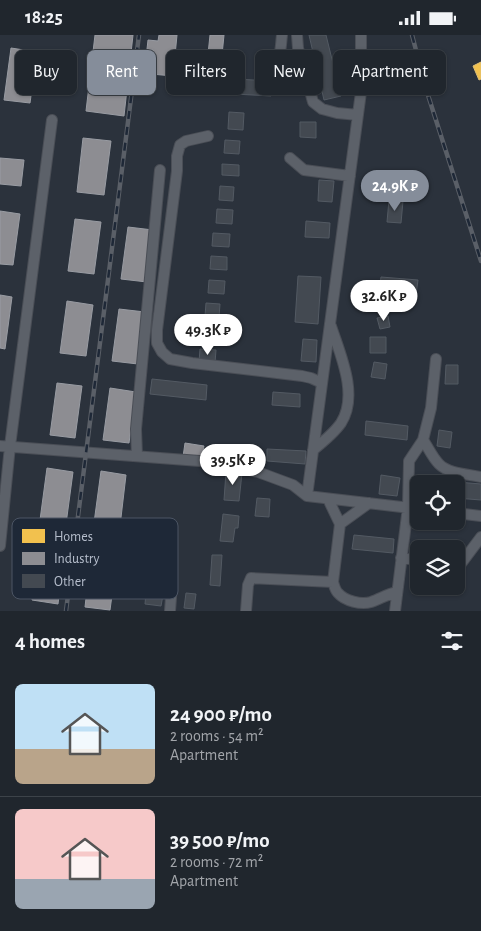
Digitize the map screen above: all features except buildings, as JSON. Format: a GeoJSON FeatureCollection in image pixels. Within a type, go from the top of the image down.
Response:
{"type":"FeatureCollection","features":[{"type":"Feature","properties":{"kind":"street"},"geometry":{"type":"LineString","coordinates":[[280,50],[282,35]]}},
{"type":"Feature","properties":{"kind":"street"},"geometry":{"type":"LineString","coordinates":[[297,35],[298,48],[313,102],[322,109],[358,115]]}},
{"type":"Feature","properties":{"kind":"street"},"geometry":{"type":"LineString","coordinates":[[307,497],[361,92],[361,35]]}},
{"type":"Feature","properties":{"kind":"street"},"geometry":{"type":"LineString","coordinates":[[0,546],[5,446],[52,120]]}},
{"type":"Feature","properties":{"kind":"street"},"geometry":{"type":"LineString","coordinates":[[208,136],[186,141],[180,145],[177,156],[177,171],[157,330],[158,343],[162,353],[170,359],[302,376],[322,383]]}},
{"type":"Feature","properties":{"kind":"street"},"geometry":{"type":"LineString","coordinates":[[290,158],[304,170],[350,176]]}},
{"type":"Feature","properties":{"kind":"street"},"geometry":{"type":"LineString","coordinates":[[137,456],[136,429],[160,170]]}},
{"type":"Feature","properties":{"kind":"street"},"geometry":{"type":"LineString","coordinates":[[313,450],[341,422],[347,407],[348,388],[330,322]]}},
{"type":"Feature","properties":{"kind":"street"},"geometry":{"type":"LineString","coordinates":[[395,611],[408,507],[408,461],[423,439],[431,408],[436,359]]}},
{"type":"Feature","properties":{"kind":"street"},"geometry":{"type":"LineString","coordinates":[[423,439],[438,463],[453,472],[481,477]]}},
{"type":"Feature","properties":{"kind":"street"},"geometry":{"type":"LineString","coordinates":[[5,446],[213,462],[258,472],[293,485],[307,497],[408,507]]}},
{"type":"Feature","properties":{"kind":"street"},"geometry":{"type":"LineString","coordinates":[[328,499],[340,524],[333,582],[337,592],[352,601],[361,603],[397,592]]}},
{"type":"Feature","properties":{"kind":"street"},"geometry":{"type":"LineString","coordinates":[[340,524],[369,503]]}},
{"type":"Feature","properties":{"kind":"street"},"geometry":{"type":"LineString","coordinates":[[465,514],[481,516]]}},
{"type":"Feature","properties":{"kind":"street"},"geometry":{"type":"LineString","coordinates":[[465,560],[481,537]]}},
{"type":"Feature","properties":{"kind":"street"},"geometry":{"type":"LineString","coordinates":[[401,558],[410,559]]}},
{"type":"Feature","properties":{"kind":"street"},"geometry":{"type":"LineString","coordinates":[[246,611],[248,585],[251,578],[333,582]]}},
{"type":"Feature","properties":{"kind":"railway"},"geometry":{"type":"LineString","coordinates":[[78,518],[139,35]]}},
{"type":"Feature","properties":{"kind":"railway"},"geometry":{"type":"LineString","coordinates":[[412,35],[427,92],[481,261]]}},
{"type":"Feature","properties":{"kind":"railway"},"geometry":{"type":"LineString","coordinates":[[66,611],[68,599]]}}]}
